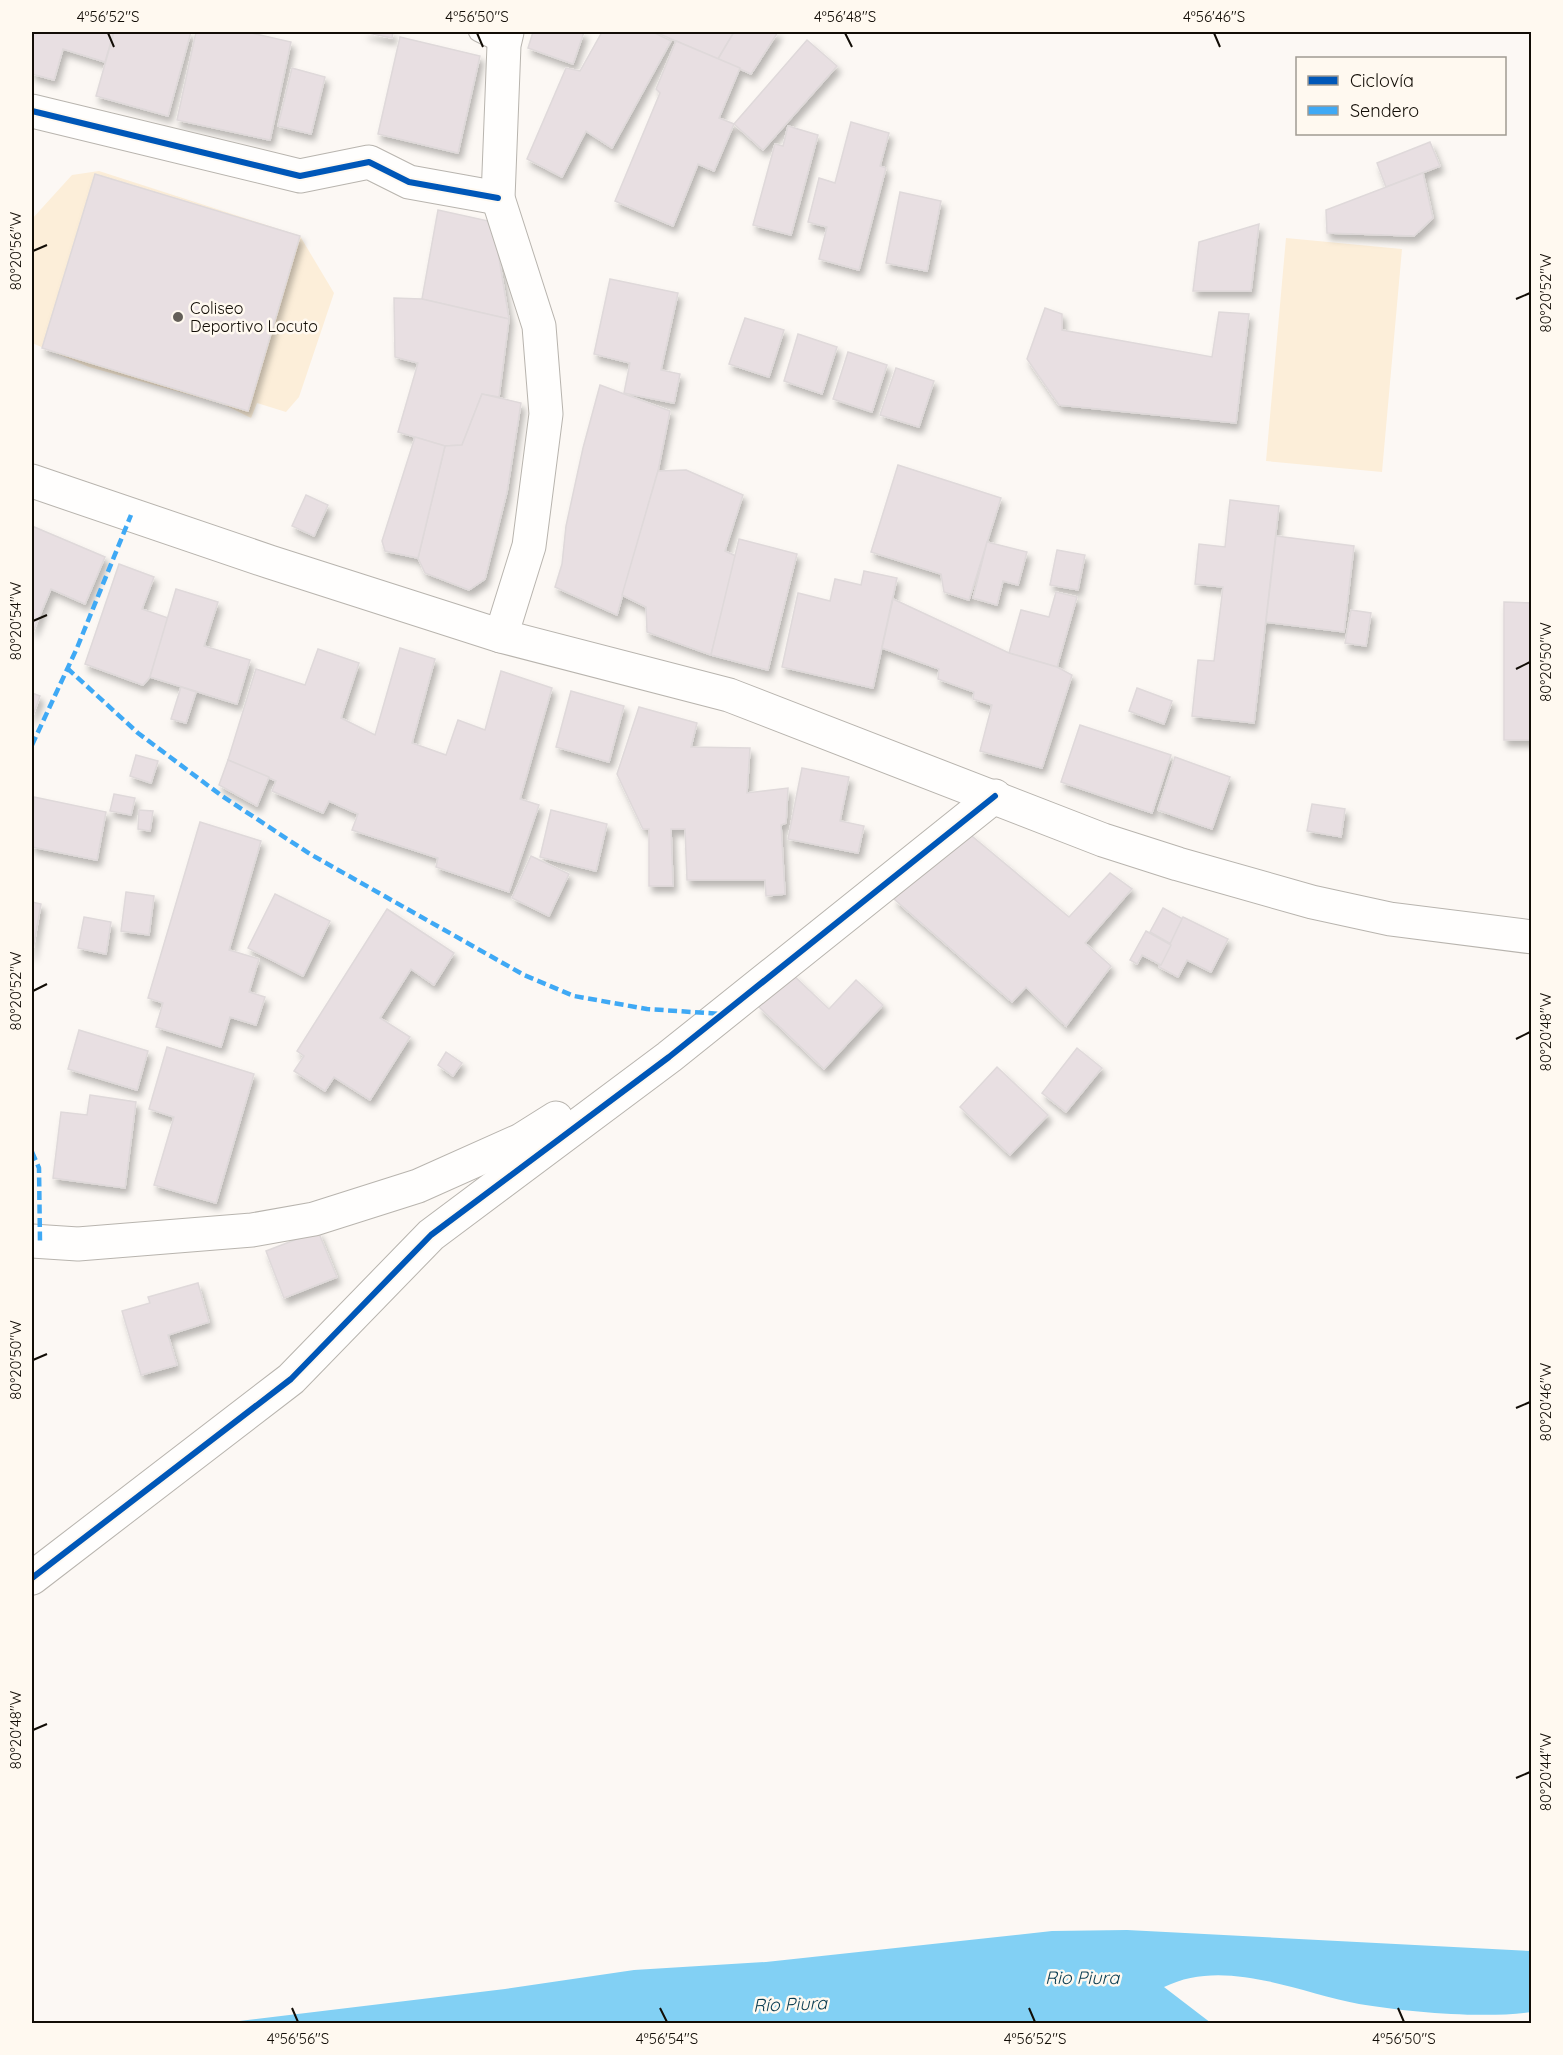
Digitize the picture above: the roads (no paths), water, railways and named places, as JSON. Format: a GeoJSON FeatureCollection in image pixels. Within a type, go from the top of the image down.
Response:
{"type":"FeatureCollection","features":[{"type":"Feature","properties":{"kind":"street"},"geometry":{"type":"LineString","coordinates":[[496,36],[498,198],[539,327],[546,414],[529,546],[501,636]]}},
{"type":"Feature","properties":{"kind":"street"},"geometry":{"type":"LineString","coordinates":[[32,111],[300,176],[369,162],[409,182],[498,198]]}},
{"type":"Feature","properties":{"kind":"street"},"geometry":{"type":"LineString","coordinates":[[32,481],[270,562],[501,636],[729,695],[995,796],[1102,840],[1312,902],[1390,919],[1532,937]]}},
{"type":"Feature","properties":{"kind":"street"},"geometry":{"type":"LineString","coordinates":[[32,1578],[291,1379],[431,1235],[669,1057],[995,796]]}},
{"type":"Feature","properties":{"kind":"street"},"geometry":{"type":"LineString","coordinates":[[32,1241],[78,1244],[252,1230],[314,1219],[418,1186],[521,1140],[591,1096],[669,1057]]}},
{"type":"Feature","properties":{"kind":"water","name":"Rio Piura"},"geometry":{"type":"Polygon","coordinates":[[[1127,1930],[1531,1951],[1531,2012],[1468,2015],[1399,2010],[1335,1999],[1261,1980],[1211,1975],[1187,1979],[1164,1987],[1211,2023],[223,2023],[505,1989],[634,1970],[766,1962],[1052,1931],[1127,1930]]]}},
{"type":"Feature","properties":{"kind":"place","name":"Coliseo Deportivo Locuto"},"geometry":{"type":"Point","coordinates":[178,317]}},
{"type":"Feature","properties":{"kind":"water label","name":"Río Piura"},"geometry":{"type":"Point","coordinates":[790,2004]}}]}
